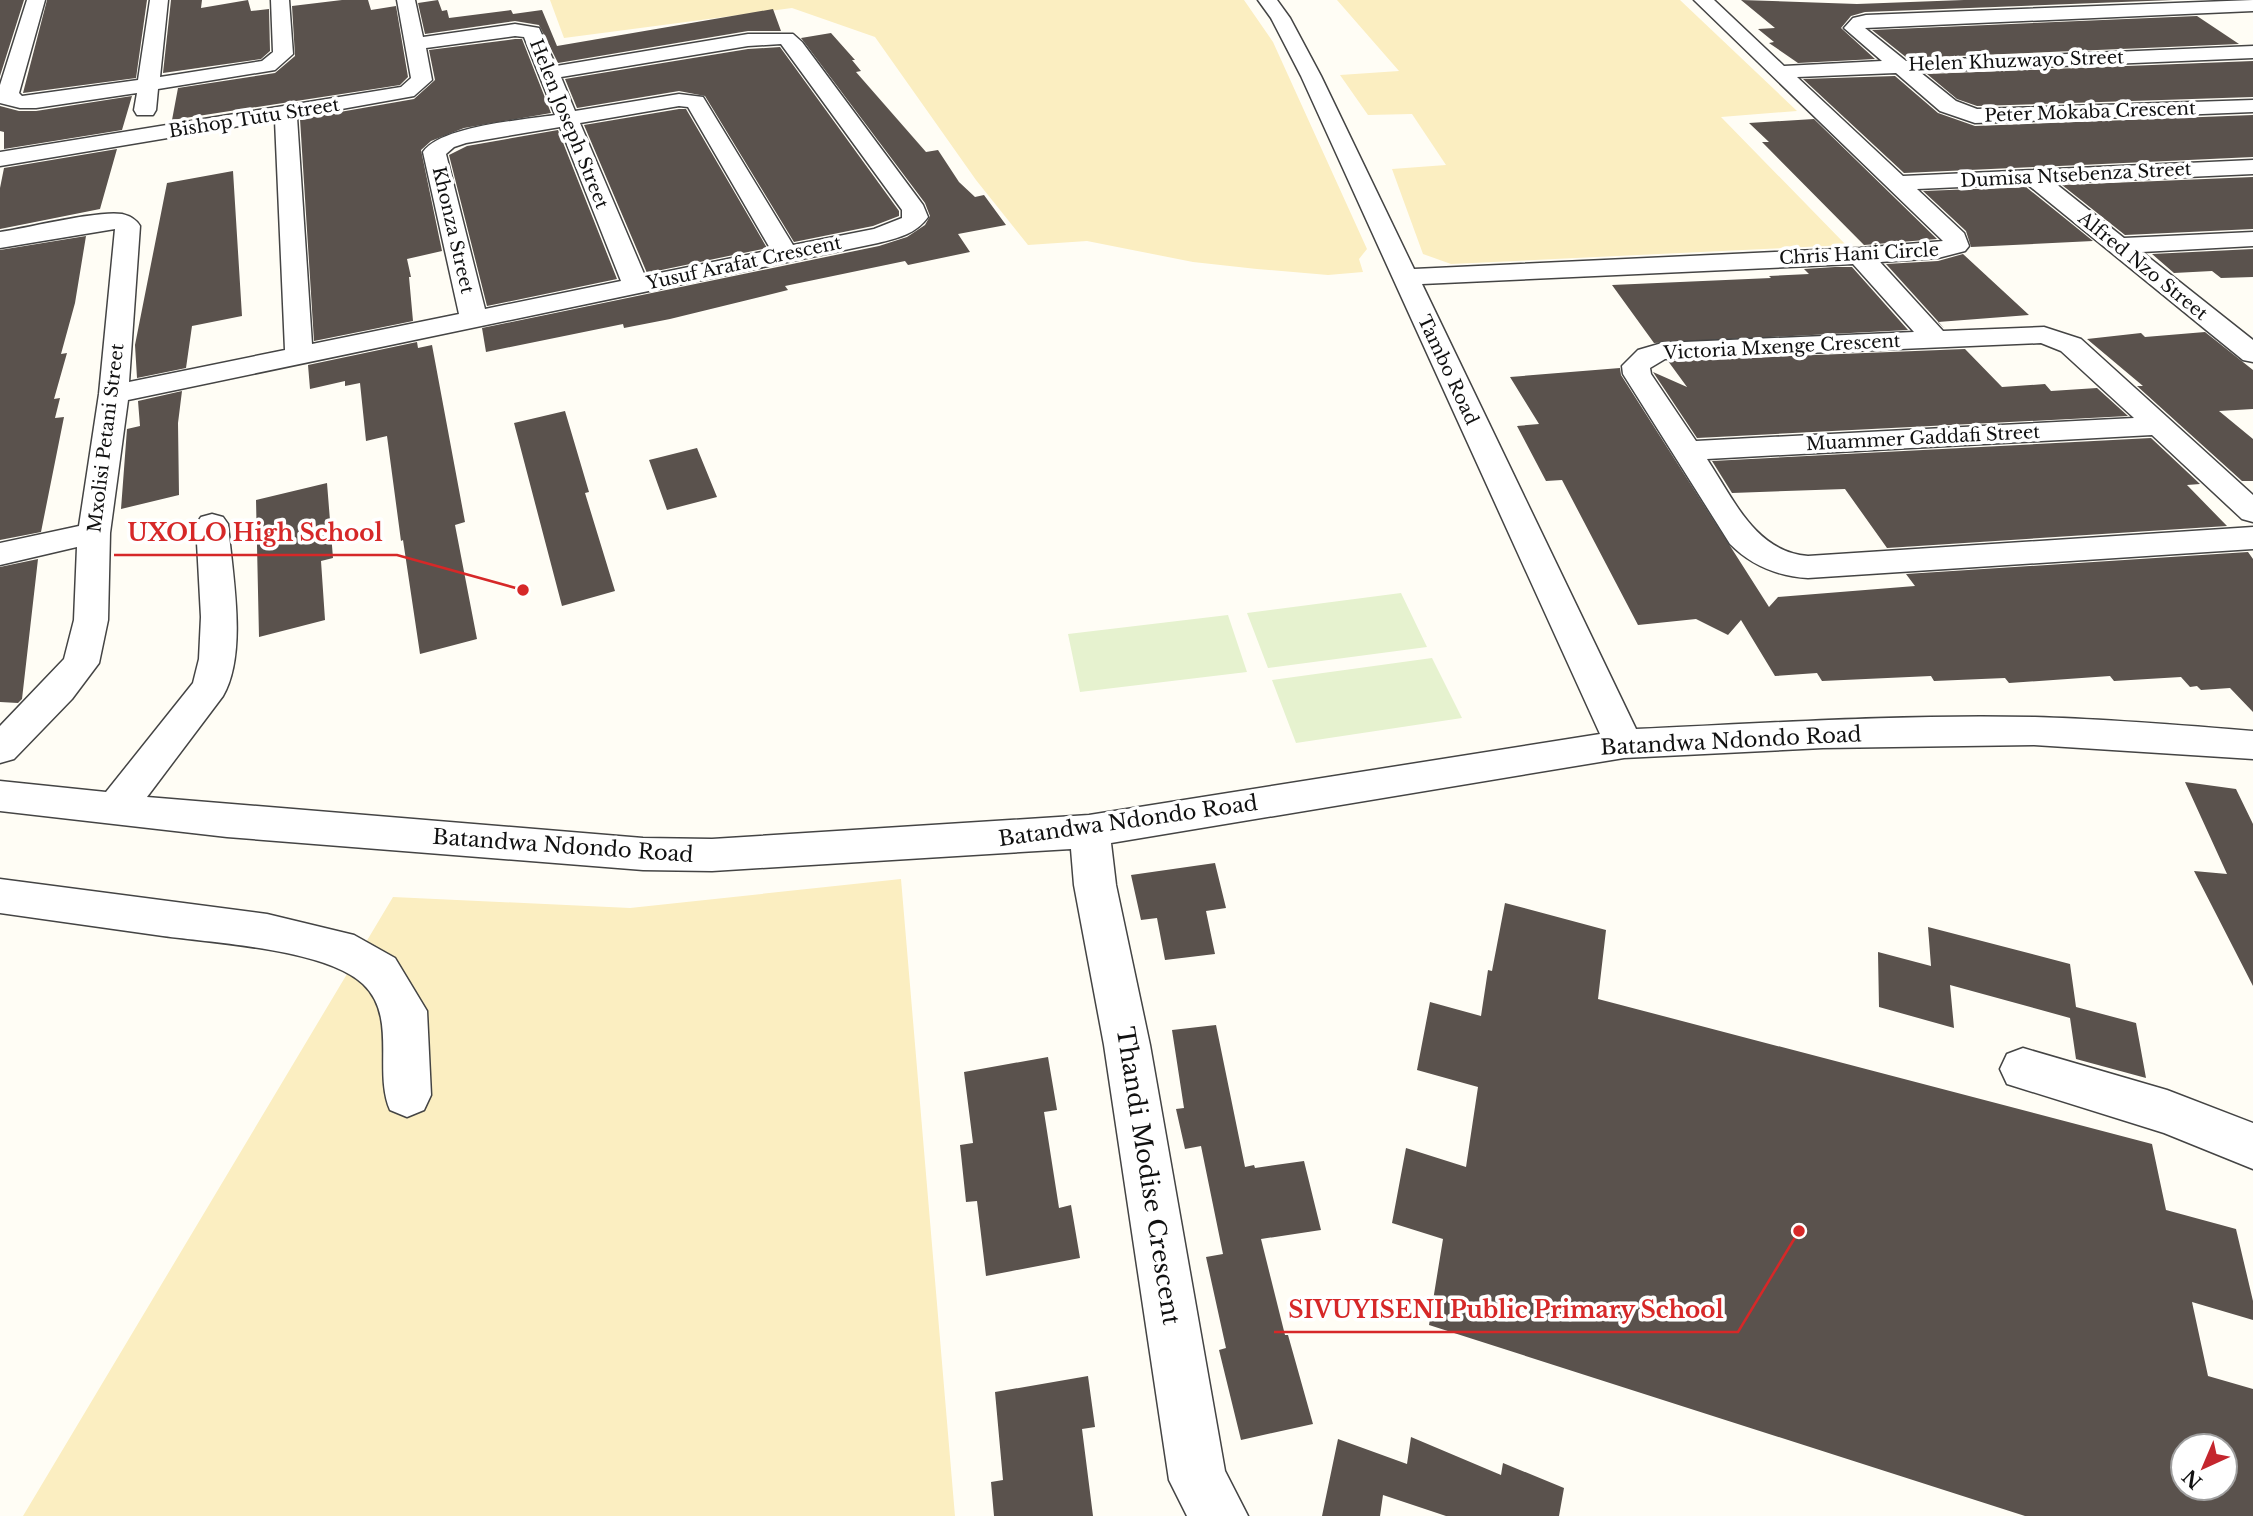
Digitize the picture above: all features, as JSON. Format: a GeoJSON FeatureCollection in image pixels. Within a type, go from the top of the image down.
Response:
{"type":"FeatureCollection","features":[{"type":"Feature","properties":{"kind":"street"},"geometry":{"type":"LineString","coordinates":[[36,0],[8,98],[20,102],[36,102],[260,68],[281,59],[283,54],[280,0]]}},
{"type":"Feature","properties":{"kind":"street"},"geometry":{"type":"LineString","coordinates":[[141,136],[159,0]]}},
{"type":"Feature","properties":{"kind":"street","name":"Bishop Tutu Street"},"geometry":{"type":"LineString","coordinates":[[0,159],[407,92],[422,80],[406,0]]}},
{"type":"Feature","properties":{"kind":"street","name":"Tambo Road"},"geometry":{"type":"LineString","coordinates":[[1267,0],[1280,18],[1311,76],[1624,744]]}},
{"type":"Feature","properties":{"kind":"street","name":"Chris Hani Circle"},"geometry":{"type":"LineString","coordinates":[[1406,277],[1860,256],[1938,250],[1956,246],[1955,238],[1899,183],[1703,0]]}},
{"type":"Feature","properties":{"kind":"street","name":"Peter Mokaba Crescent"},"geometry":{"type":"LineString","coordinates":[[2253,5],[1878,20],[1856,25],[1854,28],[1948,106],[1975,116],[2253,106]]}},
{"type":"Feature","properties":{"kind":"street","name":"Helen Joseph Street"},"geometry":{"type":"LineString","coordinates":[[415,44],[515,30],[532,32],[636,286]]}},
{"type":"Feature","properties":{"kind":"street","name":"Yusuf Arafat Crescent"},"geometry":{"type":"LineString","coordinates":[[114,394],[896,230],[907,226],[916,217],[898,188],[790,41],[780,37],[548,73]]}},
{"type":"Feature","properties":{"kind":"street","name":"Helen Khuzwayo Street"},"geometry":{"type":"LineString","coordinates":[[1779,72],[2253,52]]}},
{"type":"Feature","properties":{"kind":"street"},"geometry":{"type":"LineString","coordinates":[[566,118],[679,100],[698,104],[786,254]]}},
{"type":"Feature","properties":{"kind":"street"},"geometry":{"type":"LineString","coordinates":[[286,113],[299,356]]}},
{"type":"Feature","properties":{"kind":"street","name":"Khonza Street"},"geometry":{"type":"LineString","coordinates":[[474,319],[434,152],[446,142],[463,137],[566,118]]}},
{"type":"Feature","properties":{"kind":"street","name":"Dumisa Ntsebenza Street"},"geometry":{"type":"LineString","coordinates":[[1899,183],[2253,167]]}},
{"type":"Feature","properties":{"kind":"street","name":"Alfred Nzo Street"},"geometry":{"type":"LineString","coordinates":[[2033,177],[2253,355]]}},
{"type":"Feature","properties":{"kind":"street","name":"Mxolisi Petani Street"},"geometry":{"type":"LineString","coordinates":[[0,240],[110,221],[126,223],[114,394],[94,533],[91,620],[81,663],[59,690],[0,749]]}},
{"type":"Feature","properties":{"kind":"street"},"geometry":{"type":"LineString","coordinates":[[2118,246],[2253,239]]}},
{"type":"Feature","properties":{"kind":"street"},"geometry":{"type":"LineString","coordinates":[[1860,256],[1935,339]]}},
{"type":"Feature","properties":{"kind":"street"},"geometry":{"type":"LineString","coordinates":[[2215,324],[2253,322]]}},
{"type":"Feature","properties":{"kind":"street","name":"Victoria Mxenge Crescent"},"geometry":{"type":"LineString","coordinates":[[2253,512],[2071,345],[2056,338],[2034,333],[1662,351],[1648,355],[1636,366],[1637,374],[1742,537],[1763,556],[1790,566],[2253,538]]}},
{"type":"Feature","properties":{"kind":"street","name":"Muammer Gaddafi Street"},"geometry":{"type":"LineString","coordinates":[[1688,451],[2158,426]]}},
{"type":"Feature","properties":{"kind":"street"},"geometry":{"type":"LineString","coordinates":[[117,807],[210,687],[217,659],[218,617],[212,524]]}},
{"type":"Feature","properties":{"kind":"street"},"geometry":{"type":"LineString","coordinates":[[0,554],[94,533]]}},
{"type":"Feature","properties":{"kind":"street","name":"Batandwa Ndondo Road"},"geometry":{"type":"LineString","coordinates":[[0,796],[227,821],[643,854],[712,855],[925,845],[1089,831],[1624,744],[1823,734],[2034,731],[2253,745]]}},
{"type":"Feature","properties":{"kind":"street","name":"Thandi Modise Crescent"},"geometry":{"type":"LineString","coordinates":[[1089,831],[1198,1480],[1219,1516]]}},
{"type":"Feature","properties":{"kind":"street"},"geometry":{"type":"LineString","coordinates":[[0,896],[267,932],[339,948],[379,971],[404,1012],[407,1095]]}},
{"type":"Feature","properties":{"kind":"street"},"geometry":{"type":"LineString","coordinates":[[2023,1069],[2167,1112],[2253,1146]]}},
{"type":"Feature","properties":{"kind":"sand"},"geometry":{"type":"Polygon","coordinates":[[[550,0],[1244,0],[1273,42],[1367,249],[1359,259],[1363,272],[1328,275],[1193,262],[1087,241],[1028,245],[976,180],[875,37],[792,8],[564,38],[550,0]]]}},
{"type":"Feature","properties":{"kind":"sand"},"geometry":{"type":"Polygon","coordinates":[[[1337,0],[1680,0],[1797,111],[1721,117],[1846,245],[1451,264],[1423,254],[1392,169],[1446,165],[1412,114],[1368,115],[1340,75],[1399,71],[1337,0]]]}},
{"type":"Feature","properties":{"kind":"sand"},"geometry":{"type":"Polygon","coordinates":[[[901,879],[955,1516],[23,1516],[393,897],[630,908],[901,879]]]}},
{"type":"Feature","properties":{"kind":"green space"},"geometry":{"type":"Polygon","coordinates":[[[1401,593],[1427,647],[1268,668],[1247,613],[1401,593]]]}},
{"type":"Feature","properties":{"kind":"green space"},"geometry":{"type":"Polygon","coordinates":[[[1228,615],[1247,672],[1080,692],[1068,634],[1228,615]]]}},
{"type":"Feature","properties":{"kind":"green space"},"geometry":{"type":"Polygon","coordinates":[[[1432,658],[1462,718],[1296,743],[1272,680],[1432,658]]]}},
{"type":"Feature","properties":{"kind":"building"},"geometry":{"type":"Polygon","coordinates":[[[0,0],[24,0],[0,76],[0,0]]]}},
{"type":"Feature","properties":{"kind":"building"},"geometry":{"type":"Polygon","coordinates":[[[47,0],[147,0],[136,78],[23,93],[47,0]]]}},
{"type":"Feature","properties":{"kind":"building"},"geometry":{"type":"Polygon","coordinates":[[[171,0],[202,0],[201,8],[248,0],[251,11],[269,9],[270,51],[261,59],[163,73],[171,0]]]}},
{"type":"Feature","properties":{"kind":"building"},"geometry":{"type":"Polygon","coordinates":[[[368,0],[371,10],[396,6],[408,77],[400,85],[172,120],[178,88],[275,73],[295,56],[292,6],[368,0]]]}},
{"type":"Feature","properties":{"kind":"building"},"geometry":{"type":"Polygon","coordinates":[[[438,0],[442,11],[447,10],[449,18],[511,10],[513,14],[542,10],[557,46],[773,9],[781,31],[748,31],[558,63],[539,25],[515,21],[425,34],[418,3],[438,0]]]}},
{"type":"Feature","properties":{"kind":"building"},"geometry":{"type":"Polygon","coordinates":[[[1741,0],[1857,4],[1964,0],[2173,0],[1865,12],[1851,16],[1841,28],[1875,59],[1798,63],[1769,43],[1774,42],[1758,29],[1775,28],[1741,0]]]}},
{"type":"Feature","properties":{"kind":"building"},"geometry":{"type":"Polygon","coordinates":[[[2197,16],[2239,44],[1907,58],[1872,30],[2197,16]]]}},
{"type":"Feature","properties":{"kind":"building"},"geometry":{"type":"Polygon","coordinates":[[[831,33],[855,60],[852,60],[861,71],[856,72],[926,152],[938,150],[959,182],[975,197],[984,195],[1006,225],[958,234],[970,252],[908,265],[905,261],[785,286],[788,290],[670,319],[624,328],[623,324],[486,352],[482,328],[879,246],[907,237],[925,225],[930,216],[925,203],[801,38],[831,33]]]}},
{"type":"Feature","properties":{"kind":"building"},"geometry":{"type":"Polygon","coordinates":[[[522,39],[551,113],[464,128],[431,141],[421,150],[442,251],[407,259],[411,277],[413,321],[314,341],[300,119],[414,99],[435,80],[429,50],[522,39]]]}},
{"type":"Feature","properties":{"kind":"building"},"geometry":{"type":"Polygon","coordinates":[[[780,47],[899,211],[899,216],[873,226],[794,242],[705,96],[679,91],[577,108],[565,79],[748,49],[780,47]]]}},
{"type":"Feature","properties":{"kind":"building"},"geometry":{"type":"Polygon","coordinates":[[[2253,61],[2253,97],[1977,106],[1957,99],[1927,74],[2253,61]]]}},
{"type":"Feature","properties":{"kind":"building"},"geometry":{"type":"Polygon","coordinates":[[[1895,76],[1938,113],[1975,126],[2253,115],[2253,157],[1904,173],[1803,79],[1895,76]]]}},
{"type":"Feature","properties":{"kind":"building"},"geometry":{"type":"Polygon","coordinates":[[[132,96],[122,130],[4,149],[4,132],[0,131],[0,106],[19,111],[36,111],[132,96]]]}},
{"type":"Feature","properties":{"kind":"building"},"geometry":{"type":"Polygon","coordinates":[[[686,109],[767,248],[647,273],[584,125],[686,109]]]}},
{"type":"Feature","properties":{"kind":"building"},"geometry":{"type":"Polygon","coordinates":[[[1814,119],[1937,239],[1864,245],[1762,142],[1769,142],[1749,123],[1814,119]]]}},
{"type":"Feature","properties":{"kind":"building"},"geometry":{"type":"Polygon","coordinates":[[[558,130],[617,279],[487,306],[449,155],[467,146],[558,130]]]}},
{"type":"Feature","properties":{"kind":"building"},"geometry":{"type":"Polygon","coordinates":[[[117,149],[100,209],[0,229],[0,188],[4,168],[117,149]]]}},
{"type":"Feature","properties":{"kind":"building"},"geometry":{"type":"Polygon","coordinates":[[[233,171],[242,316],[192,326],[186,368],[137,378],[135,345],[167,183],[233,171]]]}},
{"type":"Feature","properties":{"kind":"building"},"geometry":{"type":"Polygon","coordinates":[[[2253,177],[2253,229],[2125,235],[2062,185],[2253,177]]]}},
{"type":"Feature","properties":{"kind":"building"},"geometry":{"type":"Polygon","coordinates":[[[2026,187],[2093,241],[1971,247],[1966,231],[1923,191],[2026,187]]]}},
{"type":"Feature","properties":{"kind":"building"},"geometry":{"type":"Polygon","coordinates":[[[86,236],[75,303],[61,354],[67,353],[54,399],[60,398],[55,418],[64,417],[41,532],[0,540],[0,250],[86,236]]]}},
{"type":"Feature","properties":{"kind":"building"},"geometry":{"type":"Polygon","coordinates":[[[2253,249],[2253,277],[2221,278],[2212,271],[2174,273],[2152,254],[2253,249]]]}},
{"type":"Feature","properties":{"kind":"building"},"geometry":{"type":"Polygon","coordinates":[[[1963,254],[2029,315],[1939,322],[1886,264],[1938,261],[1963,254]]]}},
{"type":"Feature","properties":{"kind":"building"},"geometry":{"type":"Polygon","coordinates":[[[1852,267],[1908,330],[1654,343],[1612,285],[1771,278],[1769,276],[1809,274],[1804,269],[1852,267]]]}},
{"type":"Feature","properties":{"kind":"building"},"geometry":{"type":"Polygon","coordinates":[[[2205,332],[2253,370],[2253,409],[2219,411],[2253,439],[2253,481],[2242,481],[2137,386],[2143,386],[2087,339],[2141,333],[2145,337],[2205,332]]]}},
{"type":"Feature","properties":{"kind":"building"},"geometry":{"type":"Polygon","coordinates":[[[417,342],[418,348],[432,345],[465,522],[455,525],[477,639],[420,654],[387,436],[366,441],[360,383],[345,386],[345,381],[310,389],[308,365],[417,342]]]}},
{"type":"Feature","properties":{"kind":"building"},"geometry":{"type":"Polygon","coordinates":[[[1965,349],[2002,387],[2045,384],[2051,391],[2097,388],[2128,416],[1697,438],[1653,372],[1687,387],[1668,361],[1965,349]]]}},
{"type":"Feature","properties":{"kind":"building"},"geometry":{"type":"Polygon","coordinates":[[[1620,368],[1621,375],[1769,607],[1778,597],[1915,586],[1906,574],[2248,552],[2253,559],[2253,712],[2230,688],[2201,690],[2197,686],[2190,687],[2181,677],[2114,681],[2110,676],[2009,683],[2005,678],[1934,681],[1931,676],[1822,681],[1817,673],[1775,676],[1741,620],[1728,635],[1696,619],[1638,625],[1562,480],[1546,481],[1517,426],[1539,424],[1510,377],[1620,368]]]}},
{"type":"Feature","properties":{"kind":"building"},"geometry":{"type":"Polygon","coordinates":[[[182,391],[178,423],[179,495],[121,509],[127,429],[140,426],[138,401],[182,391]]]}},
{"type":"Feature","properties":{"kind":"building"},"geometry":{"type":"Polygon","coordinates":[[[565,411],[589,492],[585,493],[615,591],[562,606],[514,423],[565,411]]]}},
{"type":"Feature","properties":{"kind":"building"},"geometry":{"type":"Polygon","coordinates":[[[2151,438],[2200,484],[2187,485],[2227,526],[1887,548],[1845,489],[1732,493],[1712,461],[2151,438]]]}},
{"type":"Feature","properties":{"kind":"building"},"geometry":{"type":"Polygon","coordinates":[[[697,448],[717,497],[667,510],[649,460],[697,448]]]}},
{"type":"Feature","properties":{"kind":"building"},"geometry":{"type":"Polygon","coordinates":[[[327,483],[333,558],[321,561],[325,620],[259,637],[256,500],[327,483]]]}},
{"type":"Feature","properties":{"kind":"building"},"geometry":{"type":"Polygon","coordinates":[[[38,559],[22,699],[18,703],[0,702],[0,567],[38,559]]]}},
{"type":"Feature","properties":{"kind":"building"},"geometry":{"type":"Polygon","coordinates":[[[2185,782],[2236,789],[2253,824],[2253,986],[2194,871],[2227,874],[2185,782]]]}},
{"type":"Feature","properties":{"kind":"building"},"geometry":{"type":"Polygon","coordinates":[[[1215,863],[1226,908],[1206,911],[1215,954],[1165,960],[1157,918],[1141,920],[1131,875],[1215,863]]]}},
{"type":"Feature","properties":{"kind":"building"},"geometry":{"type":"Polygon","coordinates":[[[1505,903],[1606,930],[1598,999],[2152,1144],[2166,1210],[2236,1229],[2253,1301],[2253,1320],[2192,1302],[2208,1376],[2253,1389],[2253,1516],[2025,1516],[1429,1325],[1443,1239],[1392,1223],[1406,1148],[1466,1167],[1478,1087],[1417,1070],[1430,1002],[1481,1016],[1488,970],[1492,971],[1505,903]]]}},
{"type":"Feature","properties":{"kind":"building"},"geometry":{"type":"Polygon","coordinates":[[[1928,927],[2070,964],[2076,1007],[2136,1023],[2146,1078],[2076,1059],[2070,1018],[1950,985],[1954,1028],[1879,1007],[1878,952],[1931,966],[1928,927]]]}},
{"type":"Feature","properties":{"kind":"building"},"geometry":{"type":"Polygon","coordinates":[[[1216,1025],[1245,1167],[1304,1161],[1321,1230],[1261,1239],[1285,1335],[1288,1335],[1313,1424],[1241,1440],[1219,1350],[1226,1348],[1206,1257],[1223,1254],[1201,1146],[1185,1149],[1176,1109],[1184,1108],[1172,1030],[1216,1025]]]}},
{"type":"Feature","properties":{"kind":"building"},"geometry":{"type":"Polygon","coordinates":[[[1048,1057],[1057,1110],[1044,1112],[1059,1208],[1071,1205],[1080,1258],[986,1276],[977,1201],[966,1202],[960,1145],[973,1143],[964,1072],[1048,1057]]]}},
{"type":"Feature","properties":{"kind":"building"},"geometry":{"type":"Polygon","coordinates":[[[1088,1376],[1095,1427],[1082,1429],[1093,1516],[994,1516],[991,1482],[1003,1480],[995,1392],[1088,1376]]]}},
{"type":"Feature","properties":{"kind":"building"},"geometry":{"type":"Polygon","coordinates":[[[1411,1437],[1501,1475],[1503,1463],[1564,1488],[1559,1516],[1446,1516],[1383,1495],[1380,1516],[1322,1516],[1338,1439],[1407,1464],[1411,1437]]]}},
{"type":"Feature","properties":{"kind":"place","name":"UXOLO High School"},"geometry":{"type":"Point","coordinates":[523,590]}},
{"type":"Feature","properties":{"kind":"place","name":"SIVUYISENI Public Primary School"},"geometry":{"type":"Point","coordinates":[1799,1231]}}]}
